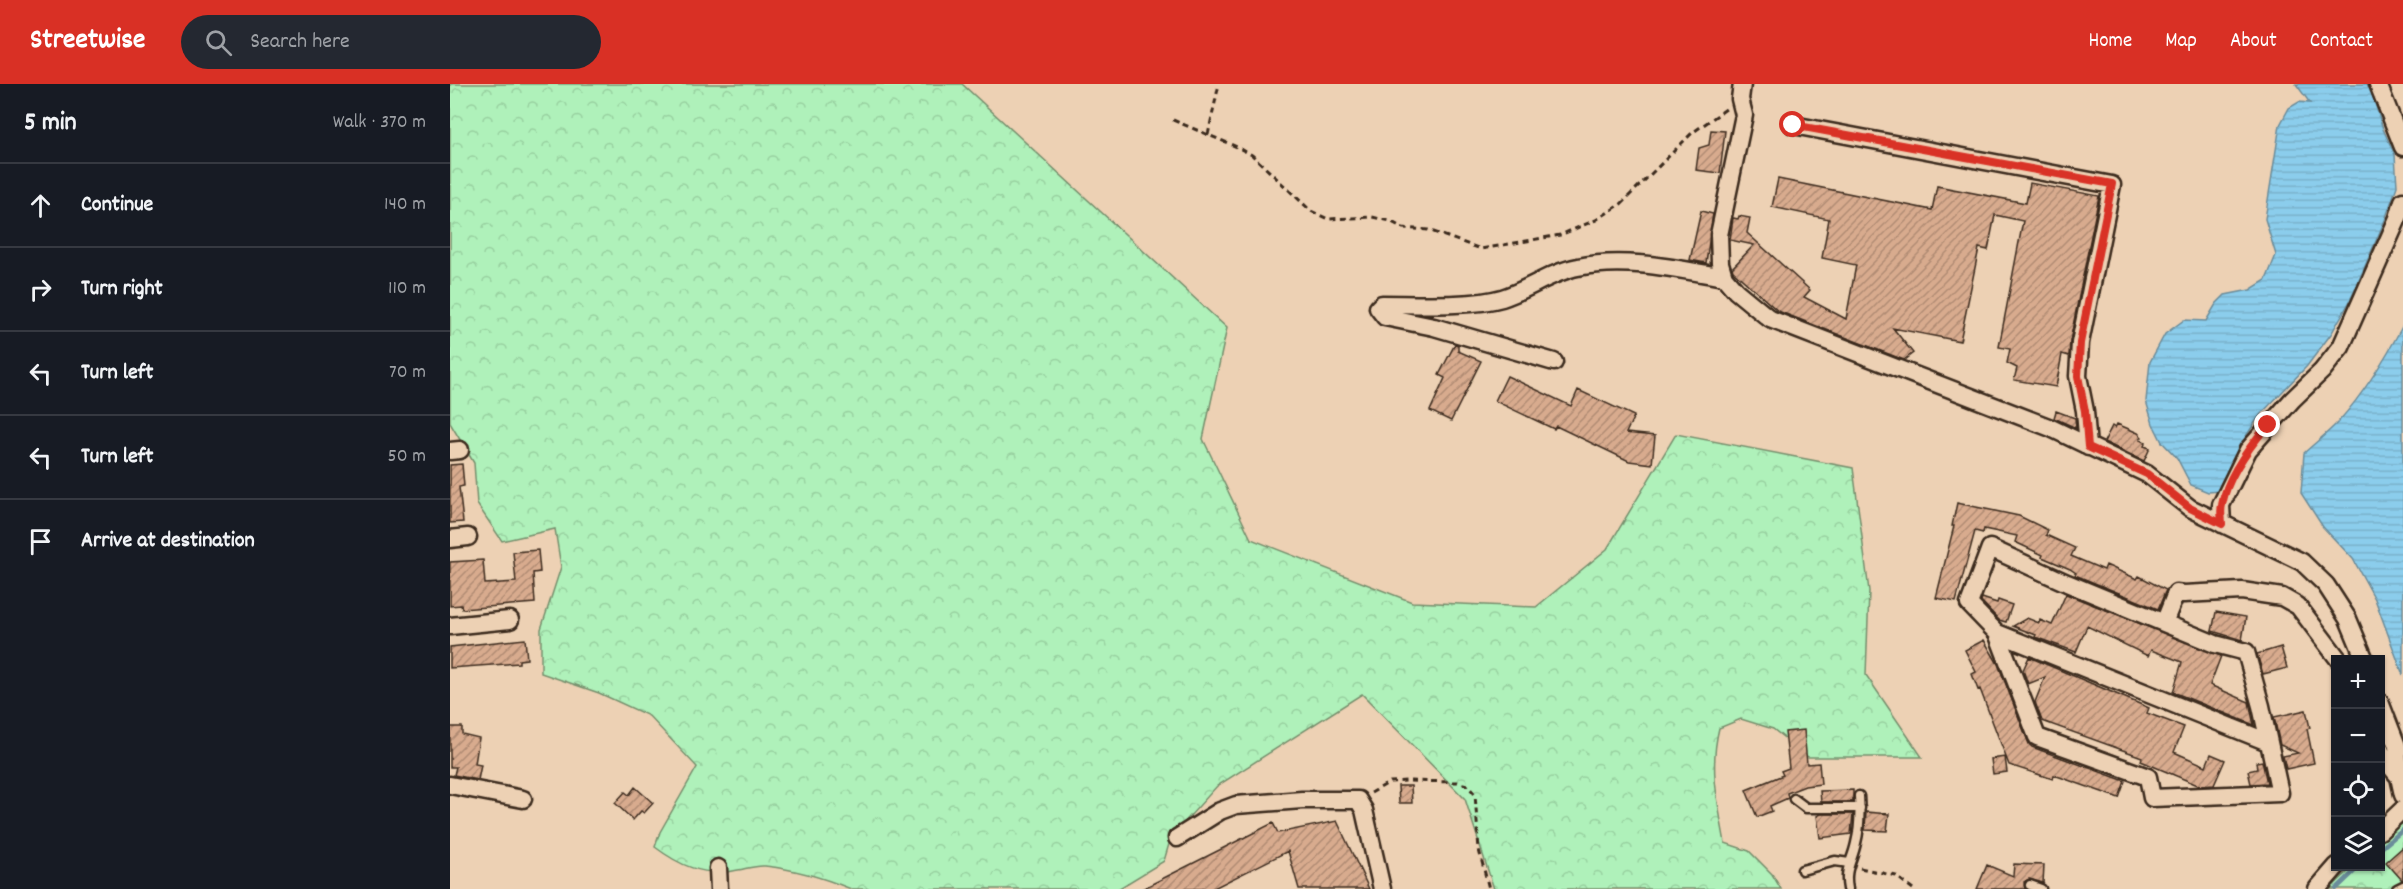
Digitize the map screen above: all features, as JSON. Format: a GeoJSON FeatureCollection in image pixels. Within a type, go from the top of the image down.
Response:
{"type":"FeatureCollection","features":[{"type":"Feature","properties":{"kind":"street"},"geometry":{"type":"LineString","coordinates":[[2378,84],[2403,147]]}},
{"type":"Feature","properties":{"kind":"street"},"geometry":{"type":"LineString","coordinates":[[1741,92],[1744,115],[1719,234],[1720,263],[1724,277],[1736,291],[1770,319],[2051,428],[2147,474],[2190,508],[2302,562],[2326,585],[2348,619],[2363,655]]}},
{"type":"Feature","properties":{"kind":"street"},"geometry":{"type":"LineString","coordinates":[[1793,125],[2112,184],[2080,343],[2078,376],[2085,411],[2088,447]]}},
{"type":"Feature","properties":{"kind":"street"},"geometry":{"type":"LineString","coordinates":[[2222,524],[2221,505],[2248,450],[2292,400],[2322,371],[2341,347],[2398,218],[2403,201]]}},
{"type":"Feature","properties":{"kind":"street"},"geometry":{"type":"LineString","coordinates":[[1554,362],[1434,327],[1385,317],[1378,308],[1382,304],[1454,303],[1499,299],[1577,267],[1612,264],[1666,267],[1724,277]]}},
{"type":"Feature","properties":{"kind":"street"},"geometry":{"type":"LineString","coordinates":[[450,539],[468,537]]}},
{"type":"Feature","properties":{"kind":"street"},"geometry":{"type":"LineString","coordinates":[[1990,548],[2215,644],[2246,652],[2261,706],[2280,793],[2152,798],[2148,777],[2037,737],[1997,633],[1969,604],[1990,548]]}},
{"type":"Feature","properties":{"kind":"street"},"geometry":{"type":"LineString","coordinates":[[2164,623],[2176,593],[2242,591],[2271,594],[2298,606],[2335,655]]}},
{"type":"Feature","properties":{"kind":"street"},"geometry":{"type":"LineString","coordinates":[[450,626],[510,620]]}},
{"type":"Feature","properties":{"kind":"street"},"geometry":{"type":"LineString","coordinates":[[1997,633],[2268,742]]}},
{"type":"Feature","properties":{"kind":"street"},"geometry":{"type":"LineString","coordinates":[[2383,709],[2397,746],[2403,795]]}},
{"type":"Feature","properties":{"kind":"street"},"geometry":{"type":"LineString","coordinates":[[2385,760],[2399,777]]}},
{"type":"Feature","properties":{"kind":"street"},"geometry":{"type":"LineString","coordinates":[[450,785],[524,799]]}},
{"type":"Feature","properties":{"kind":"street"},"geometry":{"type":"LineString","coordinates":[[1177,838],[1220,811],[1236,805],[1302,800],[1358,800],[1364,810],[1382,889]]}},
{"type":"Feature","properties":{"kind":"street"},"geometry":{"type":"LineString","coordinates":[[2385,826],[2403,809]]}},
{"type":"Feature","properties":{"kind":"street"},"geometry":{"type":"LineString","coordinates":[[718,868],[719,889]]}},
{"type":"Feature","properties":{"kind":"street"},"geometry":{"type":"LineString","coordinates":[[2317,889],[2333,871]]}},
{"type":"Feature","properties":{"kind":"lane"},"geometry":{"type":"LineString","coordinates":[[1848,889],[1846,872],[1857,841],[1859,796]]}},
{"type":"Feature","properties":{"kind":"lane"},"geometry":{"type":"LineString","coordinates":[[1794,799],[1806,808],[1860,808]]}},
{"type":"Feature","properties":{"kind":"lane"},"geometry":{"type":"LineString","coordinates":[[1802,870],[1835,861],[1849,863]]}},
{"type":"Feature","properties":{"kind":"lane"},"geometry":{"type":"LineString","coordinates":[[2030,885],[2041,889]]}},
{"type":"Feature","properties":{"kind":"lane"},"geometry":{"type":"LineString","coordinates":[[2397,889],[2403,886]]}},
{"type":"Feature","properties":{"kind":"path"},"geometry":{"type":"LineString","coordinates":[[1208,135],[1219,84]]}},
{"type":"Feature","properties":{"kind":"path"},"geometry":{"type":"LineString","coordinates":[[1173,120],[1252,155],[1311,211],[1328,219],[1372,217],[1390,221],[1403,228],[1428,230],[1480,249],[1560,234],[1596,220],[1621,204],[1692,133],[1741,92]]}},
{"type":"Feature","properties":{"kind":"path"},"geometry":{"type":"LineString","coordinates":[[1360,802],[1376,789],[1390,782],[1438,781],[1467,785],[1475,794],[1479,850],[1489,889]]}},
{"type":"Feature","properties":{"kind":"path"},"geometry":{"type":"LineString","coordinates":[[1849,863],[1861,869],[1896,876],[1913,889]]}},
{"type":"Feature","properties":{"kind":"green space"},"geometry":{"type":"Polygon","coordinates":[[[450,84],[962,84],[1227,328],[1203,439],[1251,539],[1412,602],[1536,607],[1607,549],[1676,434],[1853,468],[1869,591],[1866,675],[1922,757],[1808,757],[1773,729],[1741,719],[1719,728],[1715,772],[1717,800],[1725,843],[1749,851],[1772,874],[1781,889],[1494,889],[1465,799],[1362,694],[1217,786],[1171,837],[1164,861],[1118,889],[851,889],[809,874],[776,867],[761,866],[711,872],[682,864],[655,847],[660,832],[697,767],[649,716],[599,693],[541,673],[541,629],[561,567],[555,529],[502,541],[477,504],[474,463],[450,423],[450,84]]]}},
{"type":"Feature","properties":{"kind":"green space"},"geometry":{"type":"Polygon","coordinates":[[[2403,819],[2403,889],[2330,889],[2349,871],[2385,871],[2385,837],[2403,819]]]}},
{"type":"Feature","properties":{"kind":"water"},"geometry":{"type":"Polygon","coordinates":[[[2296,84],[2369,84],[2383,129],[2395,155],[2397,186],[2350,301],[2331,334],[2307,366],[2260,415],[2241,444],[2220,485],[2220,491],[2208,492],[2191,485],[2177,458],[2162,442],[2153,424],[2146,401],[2150,362],[2165,334],[2184,320],[2206,321],[2216,304],[2225,295],[2250,290],[2266,280],[2276,255],[2265,219],[2280,125],[2289,108],[2299,102],[2310,103],[2296,84]]]}},
{"type":"Feature","properties":{"kind":"water"},"geometry":{"type":"Polygon","coordinates":[[[2403,325],[2403,675],[2375,599],[2353,559],[2323,527],[2301,493],[2304,453],[2335,425],[2357,399],[2382,363],[2403,325]]]}},
{"type":"Feature","properties":{"kind":"building"},"geometry":{"type":"Polygon","coordinates":[[[1711,130],[1725,131],[1720,173],[1696,170],[1699,148],[1709,145],[1711,130]]]}},
{"type":"Feature","properties":{"kind":"building"},"geometry":{"type":"Polygon","coordinates":[[[1778,179],[1932,210],[1937,186],[2026,203],[2030,183],[2099,196],[2069,356],[2062,354],[2056,387],[2014,380],[2017,368],[2007,363],[2010,349],[1999,347],[2023,221],[1995,215],[1988,250],[1979,248],[1960,341],[1893,328],[1913,353],[1904,360],[1778,311],[1733,271],[1732,268],[1754,245],[1730,240],[1733,218],[1738,219],[1739,216],[1750,218],[1747,233],[1810,290],[1804,297],[1846,319],[1856,265],[1822,258],[1829,219],[1772,207],[1778,179]]]}},
{"type":"Feature","properties":{"kind":"building"},"geometry":{"type":"Polygon","coordinates":[[[1701,211],[1713,214],[1706,263],[1690,260],[1701,211]]]}},
{"type":"Feature","properties":{"kind":"building"},"geometry":{"type":"Polygon","coordinates":[[[1455,344],[1458,345],[1458,351],[1481,361],[1451,421],[1430,411],[1445,378],[1439,375],[1455,344]]]}},
{"type":"Feature","properties":{"kind":"building"},"geometry":{"type":"Polygon","coordinates":[[[1507,376],[1571,406],[1578,390],[1634,416],[1626,433],[1655,436],[1652,464],[1629,461],[1556,426],[1554,429],[1495,401],[1507,376]]]}},
{"type":"Feature","properties":{"kind":"building"},"geometry":{"type":"Polygon","coordinates":[[[2056,411],[2075,418],[2076,428],[2054,418],[2056,411]]]}},
{"type":"Feature","properties":{"kind":"building"},"geometry":{"type":"Polygon","coordinates":[[[2117,424],[2138,433],[2142,437],[2140,440],[2146,442],[2144,446],[2150,448],[2144,461],[2104,442],[2112,426],[2115,428],[2117,424]]]}},
{"type":"Feature","properties":{"kind":"building"},"geometry":{"type":"Polygon","coordinates":[[[462,464],[464,486],[459,487],[463,522],[450,523],[450,465],[462,464]]]}},
{"type":"Feature","properties":{"kind":"building"},"geometry":{"type":"Polygon","coordinates":[[[1957,503],[2019,516],[2048,530],[2046,535],[2075,548],[2071,556],[2104,570],[2106,565],[2137,579],[2139,576],[2166,590],[2158,609],[2075,575],[2076,573],[2070,569],[2015,542],[2017,536],[1984,529],[1983,533],[1975,531],[1956,602],[1936,598],[1954,526],[1952,526],[1957,503]]]}},
{"type":"Feature","properties":{"kind":"building"},"geometry":{"type":"Polygon","coordinates":[[[538,550],[540,572],[533,573],[535,603],[462,609],[461,605],[450,606],[450,562],[483,560],[485,584],[516,582],[513,552],[538,550]]]}},
{"type":"Feature","properties":{"kind":"building"},"geometry":{"type":"Polygon","coordinates":[[[2066,594],[2221,656],[2210,685],[2249,702],[2254,725],[2173,692],[2182,662],[2151,650],[2148,656],[2087,626],[2076,652],[2013,626],[2027,618],[2052,625],[2066,594]]]}},
{"type":"Feature","properties":{"kind":"building"},"geometry":{"type":"Polygon","coordinates":[[[1982,598],[2012,605],[2006,622],[1999,620],[1981,601],[1982,598]]]}},
{"type":"Feature","properties":{"kind":"building"},"geometry":{"type":"Polygon","coordinates":[[[2216,612],[2246,617],[2242,640],[2212,631],[2216,612]]]}},
{"type":"Feature","properties":{"kind":"building"},"geometry":{"type":"Polygon","coordinates":[[[525,639],[527,659],[519,660],[519,663],[450,668],[450,647],[525,639]]]}},
{"type":"Feature","properties":{"kind":"building"},"geometry":{"type":"Polygon","coordinates":[[[1984,640],[1998,664],[2029,744],[2125,781],[2119,798],[2054,775],[2053,779],[2009,765],[1972,674],[1976,672],[1965,650],[1984,640]]]}},
{"type":"Feature","properties":{"kind":"building"},"geometry":{"type":"Polygon","coordinates":[[[2281,647],[2287,668],[2263,674],[2257,654],[2281,647]]]}},
{"type":"Feature","properties":{"kind":"building"},"geometry":{"type":"Polygon","coordinates":[[[2029,657],[2149,708],[2147,713],[2184,727],[2174,752],[2206,766],[2211,754],[2225,760],[2214,785],[2200,786],[2141,761],[2142,757],[2042,721],[2035,702],[2045,677],[2028,684],[2023,670],[2029,657]]]}},
{"type":"Feature","properties":{"kind":"building"},"geometry":{"type":"Polygon","coordinates":[[[2306,710],[2310,728],[2307,729],[2314,763],[2286,769],[2283,756],[2298,753],[2280,745],[2274,717],[2306,710]]]}},
{"type":"Feature","properties":{"kind":"building"},"geometry":{"type":"Polygon","coordinates":[[[450,727],[462,727],[462,734],[479,738],[475,764],[481,765],[478,780],[454,775],[456,767],[450,767],[450,727]]]}},
{"type":"Feature","properties":{"kind":"building"},"geometry":{"type":"Polygon","coordinates":[[[1804,730],[1807,764],[1819,763],[1821,784],[1805,786],[1787,793],[1788,798],[1770,806],[1772,811],[1757,817],[1746,790],[1783,775],[1781,771],[1789,768],[1785,732],[1804,730]]]}},
{"type":"Feature","properties":{"kind":"building"},"geometry":{"type":"Polygon","coordinates":[[[2005,757],[2007,772],[1993,774],[1991,759],[2005,757]]]}},
{"type":"Feature","properties":{"kind":"building"},"geometry":{"type":"Polygon","coordinates":[[[2262,761],[2267,783],[2251,784],[2248,771],[2257,769],[2256,762],[2262,761]]]}},
{"type":"Feature","properties":{"kind":"building"},"geometry":{"type":"Polygon","coordinates":[[[1398,786],[1411,786],[1412,803],[1399,803],[1398,786]]]}},
{"type":"Feature","properties":{"kind":"building"},"geometry":{"type":"Polygon","coordinates":[[[635,787],[653,803],[633,820],[615,803],[625,792],[629,795],[635,787]]]}},
{"type":"Feature","properties":{"kind":"building"},"geometry":{"type":"Polygon","coordinates":[[[1853,790],[1853,802],[1821,802],[1820,791],[1853,790]]]}},
{"type":"Feature","properties":{"kind":"building"},"geometry":{"type":"Polygon","coordinates":[[[1866,812],[1889,814],[1887,831],[1865,830],[1866,812]]]}},
{"type":"Feature","properties":{"kind":"building"},"geometry":{"type":"Polygon","coordinates":[[[1853,814],[1851,834],[1820,838],[1817,816],[1853,814]]]}},
{"type":"Feature","properties":{"kind":"building"},"geometry":{"type":"Polygon","coordinates":[[[1337,821],[1369,889],[1299,889],[1288,851],[1212,889],[1142,889],[1273,823],[1278,833],[1337,821]]]}},
{"type":"Feature","properties":{"kind":"building"},"geometry":{"type":"Polygon","coordinates":[[[2403,847],[2403,880],[2402,880],[2386,862],[2403,847]]]}},
{"type":"Feature","properties":{"kind":"building"},"geometry":{"type":"Polygon","coordinates":[[[2014,864],[2044,865],[2043,883],[2029,879],[2024,882],[2025,889],[1977,889],[1987,865],[2013,876],[2014,864]]]}},
{"type":"Feature","properties":{"kind":"waterway"},"geometry":{"type":"LineString","coordinates":[[2385,845],[2403,830]]}},
{"type":"Feature","properties":{"kind":"waterway"},"geometry":{"type":"LineString","coordinates":[[2336,889],[2355,871]]}},
{"type":"Feature","properties":{"kind":"route"},"geometry":{"type":"LineString","coordinates":[[1793,125],[2112,184],[2080,343],[2078,376],[2085,411],[2088,447],[2147,474],[2190,508],[2222,524],[2221,505],[2232,480],[2248,450],[2268,425]]}}]}
